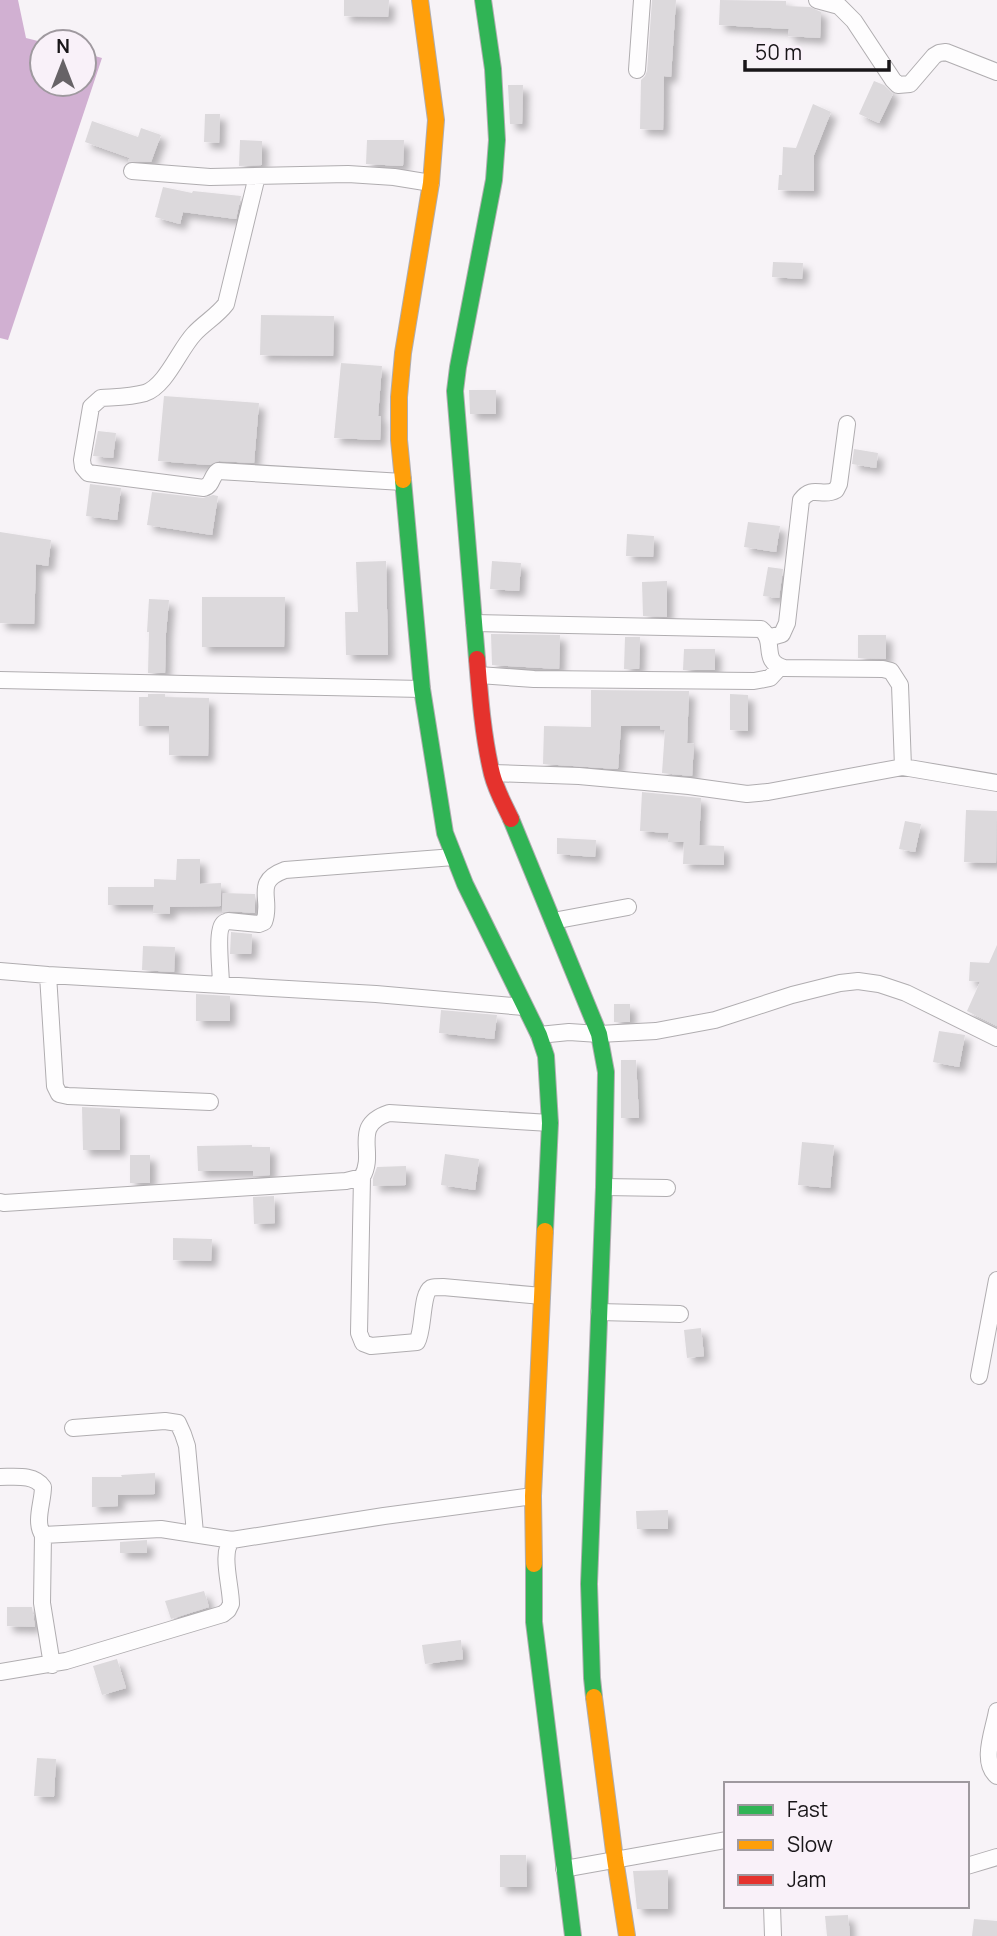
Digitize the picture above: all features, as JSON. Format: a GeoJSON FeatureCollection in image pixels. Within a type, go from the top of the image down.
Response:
{"type":"FeatureCollection","features":[{"type":"Feature","properties":{"kind":"main road"},"geometry":{"type":"LineString","coordinates":[[420,0],[436,120],[431,183],[403,353],[399,440],[422,689],[445,833],[539,1035],[546,1056],[550,1122],[533,1496],[534,1622],[573,1936]]}},
{"type":"Feature","properties":{"kind":"main road"},"geometry":{"type":"LineString","coordinates":[[483,0],[493,69],[498,140],[494,180],[455,391],[459,456],[479,675],[492,773],[553,920],[606,1072],[589,1584],[592,1678],[611,1860],[627,1936]]}},
{"type":"Feature","properties":{"kind":"street"},"geometry":{"type":"LineString","coordinates":[[637,70],[642,0]]}},
{"type":"Feature","properties":{"kind":"street"},"geometry":{"type":"LineString","coordinates":[[817,0],[839,6],[854,21],[898,85],[910,84],[934,56],[946,52],[997,72]]}},
{"type":"Feature","properties":{"kind":"street"},"geometry":{"type":"LineString","coordinates":[[132,171],[190,176],[348,174],[431,183]]}},
{"type":"Feature","properties":{"kind":"street"},"geometry":{"type":"LineString","coordinates":[[257,176],[226,304],[220,313],[194,334],[157,386],[136,395],[97,400],[92,407],[83,467],[88,473],[204,488],[211,484],[218,471],[403,482]]}},
{"type":"Feature","properties":{"kind":"street"},"geometry":{"type":"LineString","coordinates":[[768,638],[782,634],[788,623],[801,499],[811,491],[826,493],[836,490],[847,424]]}},
{"type":"Feature","properties":{"kind":"street"},"geometry":{"type":"LineString","coordinates":[[474,623],[761,629],[766,632],[770,659],[775,666],[891,671],[900,685],[903,767]]}},
{"type":"Feature","properties":{"kind":"street"},"geometry":{"type":"LineString","coordinates":[[479,675],[534,679],[754,681],[770,678],[780,667]]}},
{"type":"Feature","properties":{"kind":"street"},"geometry":{"type":"LineString","coordinates":[[0,680],[422,689]]}},
{"type":"Feature","properties":{"kind":"street"},"geometry":{"type":"LineString","coordinates":[[492,773],[579,776],[747,794],[903,767],[997,783]]}},
{"type":"Feature","properties":{"kind":"street"},"geometry":{"type":"LineString","coordinates":[[221,984],[222,926],[228,921],[259,924],[264,922],[265,886],[274,874],[285,870],[454,857]]}},
{"type":"Feature","properties":{"kind":"street"},"geometry":{"type":"LineString","coordinates":[[553,920],[628,907]]}},
{"type":"Feature","properties":{"kind":"street"},"geometry":{"type":"LineString","coordinates":[[0,971],[376,993],[524,1007]]}},
{"type":"Feature","properties":{"kind":"street"},"geometry":{"type":"LineString","coordinates":[[48,975],[55,1086],[59,1094],[210,1102]]}},
{"type":"Feature","properties":{"kind":"street"},"geometry":{"type":"LineString","coordinates":[[539,1035],[656,1031],[715,1020],[792,995],[858,981],[879,984],[906,993],[997,1038]]}},
{"type":"Feature","properties":{"kind":"street"},"geometry":{"type":"LineString","coordinates":[[542,1296],[433,1287],[425,1297],[421,1335],[417,1342],[371,1346],[363,1343],[359,1333],[362,1178],[366,1171],[367,1131],[371,1122],[389,1113],[550,1122]]}},
{"type":"Feature","properties":{"kind":"street"},"geometry":{"type":"LineString","coordinates":[[0,1202],[362,1178]]}},
{"type":"Feature","properties":{"kind":"street"},"geometry":{"type":"LineString","coordinates":[[604,1187],[667,1188]]}},
{"type":"Feature","properties":{"kind":"street"},"geometry":{"type":"LineString","coordinates":[[979,1376],[997,1280]]}},
{"type":"Feature","properties":{"kind":"street"},"geometry":{"type":"LineString","coordinates":[[598,1312],[680,1314]]}},
{"type":"Feature","properties":{"kind":"street"},"geometry":{"type":"LineString","coordinates":[[73,1428],[166,1420],[177,1423],[187,1446],[195,1533]]}},
{"type":"Feature","properties":{"kind":"street"},"geometry":{"type":"LineString","coordinates":[[0,1477],[38,1480],[43,1487],[39,1522],[39,1530],[43,1535],[41,1603],[52,1665]]}},
{"type":"Feature","properties":{"kind":"street"},"geometry":{"type":"LineString","coordinates":[[43,1535],[161,1529],[232,1540],[533,1496]]}},
{"type":"Feature","properties":{"kind":"street"},"geometry":{"type":"LineString","coordinates":[[0,1672],[52,1665],[223,1614],[231,1604],[226,1554],[228,1544],[232,1540]]}},
{"type":"Feature","properties":{"kind":"street"},"geometry":{"type":"LineString","coordinates":[[997,1711],[989,1766],[997,1776]]}},
{"type":"Feature","properties":{"kind":"street"},"geometry":{"type":"LineString","coordinates":[[564,1869],[724,1840]]}},
{"type":"Feature","properties":{"kind":"street"},"geometry":{"type":"LineString","coordinates":[[969,1865],[997,1857]]}},
{"type":"Feature","properties":{"kind":"street"},"geometry":{"type":"LineString","coordinates":[[772,1908],[773,1936]]}},
{"type":"Feature","properties":{"kind":"shaded area"},"geometry":{"type":"Polygon","coordinates":[[[0,0],[18,0],[28,38],[28,98],[89,98],[8,340],[0,338],[0,0]]]}},
{"type":"Feature","properties":{"kind":"building"},"geometry":{"type":"Polygon","coordinates":[[[344,0],[389,0],[388,17],[344,16],[344,0]]]}},
{"type":"Feature","properties":{"kind":"building"},"geometry":{"type":"Polygon","coordinates":[[[652,0],[676,0],[671,77],[664,76],[663,130],[640,129],[641,80],[647,71],[652,0]]]}},
{"type":"Feature","properties":{"kind":"building"},"geometry":{"type":"Polygon","coordinates":[[[720,0],[786,1],[786,6],[810,7],[821,12],[820,38],[788,36],[789,29],[719,25],[720,0]]]}},
{"type":"Feature","properties":{"kind":"building"},"geometry":{"type":"Polygon","coordinates":[[[874,81],[884,85],[893,94],[879,123],[859,114],[874,81]]]}},
{"type":"Feature","properties":{"kind":"building"},"geometry":{"type":"Polygon","coordinates":[[[508,85],[523,85],[522,124],[510,124],[508,85]]]}},
{"type":"Feature","properties":{"kind":"building"},"geometry":{"type":"Polygon","coordinates":[[[813,104],[831,112],[814,155],[814,191],[778,190],[779,175],[782,175],[783,147],[796,148],[813,104]]]}},
{"type":"Feature","properties":{"kind":"building"},"geometry":{"type":"Polygon","coordinates":[[[205,114],[220,114],[219,143],[204,142],[205,114]]]}},
{"type":"Feature","properties":{"kind":"building"},"geometry":{"type":"Polygon","coordinates":[[[92,121],[138,137],[141,128],[161,135],[151,162],[128,161],[130,158],[85,142],[92,121]]]}},
{"type":"Feature","properties":{"kind":"building"},"geometry":{"type":"Polygon","coordinates":[[[240,140],[262,141],[262,165],[239,166],[240,140]]]}},
{"type":"Feature","properties":{"kind":"building"},"geometry":{"type":"Polygon","coordinates":[[[367,140],[404,140],[403,166],[366,164],[367,140]]]}},
{"type":"Feature","properties":{"kind":"building"},"geometry":{"type":"Polygon","coordinates":[[[163,187],[192,193],[241,196],[236,219],[183,212],[180,224],[155,217],[163,187]]]}},
{"type":"Feature","properties":{"kind":"building"},"geometry":{"type":"Polygon","coordinates":[[[773,262],[803,263],[802,279],[772,277],[773,262]]]}},
{"type":"Feature","properties":{"kind":"building"},"geometry":{"type":"Polygon","coordinates":[[[261,315],[334,316],[333,356],[260,355],[261,315]]]}},
{"type":"Feature","properties":{"kind":"building"},"geometry":{"type":"Polygon","coordinates":[[[341,363],[382,366],[378,416],[381,416],[380,440],[334,438],[341,363]]]}},
{"type":"Feature","properties":{"kind":"building"},"geometry":{"type":"Polygon","coordinates":[[[469,390],[496,390],[496,414],[470,414],[469,390]]]}},
{"type":"Feature","properties":{"kind":"building"},"geometry":{"type":"Polygon","coordinates":[[[164,396],[259,403],[254,463],[219,461],[209,465],[158,461],[164,396]]]}},
{"type":"Feature","properties":{"kind":"building"},"geometry":{"type":"Polygon","coordinates":[[[98,431],[116,433],[113,458],[93,456],[98,431]]]}},
{"type":"Feature","properties":{"kind":"building"},"geometry":{"type":"Polygon","coordinates":[[[854,449],[878,453],[876,468],[852,464],[854,449]]]}},
{"type":"Feature","properties":{"kind":"building"},"geometry":{"type":"Polygon","coordinates":[[[90,484],[121,488],[117,520],[86,516],[90,484]]]}},
{"type":"Feature","properties":{"kind":"building"},"geometry":{"type":"Polygon","coordinates":[[[152,492],[203,498],[218,496],[212,535],[147,525],[152,492]]]}},
{"type":"Feature","properties":{"kind":"building"},"geometry":{"type":"Polygon","coordinates":[[[748,522],[780,526],[776,552],[744,547],[748,522]]]}},
{"type":"Feature","properties":{"kind":"building"},"geometry":{"type":"Polygon","coordinates":[[[0,532],[51,540],[48,566],[36,564],[34,624],[0,623],[0,532]]]}},
{"type":"Feature","properties":{"kind":"building"},"geometry":{"type":"Polygon","coordinates":[[[627,534],[654,536],[653,557],[626,556],[627,534]]]}},
{"type":"Feature","properties":{"kind":"building"},"geometry":{"type":"Polygon","coordinates":[[[386,561],[388,655],[346,655],[345,612],[358,612],[356,562],[386,561]]]}},
{"type":"Feature","properties":{"kind":"building"},"geometry":{"type":"Polygon","coordinates":[[[492,561],[521,563],[519,591],[490,589],[492,561]]]}},
{"type":"Feature","properties":{"kind":"building"},"geometry":{"type":"Polygon","coordinates":[[[768,567],[783,569],[779,598],[763,596],[768,567]]]}},
{"type":"Feature","properties":{"kind":"building"},"geometry":{"type":"Polygon","coordinates":[[[667,581],[667,617],[643,616],[642,582],[667,581]]]}},
{"type":"Feature","properties":{"kind":"building"},"geometry":{"type":"Polygon","coordinates":[[[202,597],[285,597],[284,647],[202,647],[202,597]]]}},
{"type":"Feature","properties":{"kind":"building"},"geometry":{"type":"Polygon","coordinates":[[[149,599],[169,600],[165,673],[148,673],[149,599]]]}},
{"type":"Feature","properties":{"kind":"building"},"geometry":{"type":"Polygon","coordinates":[[[491,634],[560,635],[559,669],[492,665],[491,634]]]}},
{"type":"Feature","properties":{"kind":"building"},"geometry":{"type":"Polygon","coordinates":[[[858,635],[886,635],[886,659],[858,658],[858,635]]]}},
{"type":"Feature","properties":{"kind":"building"},"geometry":{"type":"Polygon","coordinates":[[[625,637],[640,637],[639,669],[624,669],[625,637]]]}},
{"type":"Feature","properties":{"kind":"building"},"geometry":{"type":"Polygon","coordinates":[[[684,649],[715,649],[715,670],[683,670],[684,649]]]}},
{"type":"Feature","properties":{"kind":"building"},"geometry":{"type":"Polygon","coordinates":[[[591,690],[689,691],[687,743],[694,744],[692,776],[662,773],[665,730],[660,729],[660,726],[621,726],[618,769],[543,764],[544,726],[591,727],[591,690]]]}},
{"type":"Feature","properties":{"kind":"building"},"geometry":{"type":"Polygon","coordinates":[[[148,694],[209,698],[208,756],[169,755],[169,726],[139,726],[139,697],[148,697],[148,694]]]}},
{"type":"Feature","properties":{"kind":"building"},"geometry":{"type":"Polygon","coordinates":[[[730,694],[748,695],[748,731],[730,730],[730,694]]]}},
{"type":"Feature","properties":{"kind":"building"},"geometry":{"type":"Polygon","coordinates":[[[642,792],[701,798],[699,845],[724,846],[724,865],[683,864],[684,842],[668,842],[669,833],[640,831],[642,792]]]}},
{"type":"Feature","properties":{"kind":"building"},"geometry":{"type":"Polygon","coordinates":[[[966,810],[997,811],[996,863],[964,862],[966,810]]]}},
{"type":"Feature","properties":{"kind":"building"},"geometry":{"type":"Polygon","coordinates":[[[905,821],[921,824],[915,852],[899,849],[905,821]]]}},
{"type":"Feature","properties":{"kind":"building"},"geometry":{"type":"Polygon","coordinates":[[[557,838],[596,840],[595,857],[557,854],[557,838]]]}},
{"type":"Feature","properties":{"kind":"building"},"geometry":{"type":"Polygon","coordinates":[[[177,859],[200,859],[200,884],[221,883],[221,906],[170,907],[170,914],[153,913],[154,905],[108,905],[108,887],[154,887],[154,879],[176,880],[177,859]]]}},
{"type":"Feature","properties":{"kind":"building"},"geometry":{"type":"Polygon","coordinates":[[[223,893],[255,894],[255,913],[222,912],[223,893]]]}},
{"type":"Feature","properties":{"kind":"building"},"geometry":{"type":"Polygon","coordinates":[[[231,932],[252,934],[251,954],[230,954],[231,932]]]}},
{"type":"Feature","properties":{"kind":"building"},"geometry":{"type":"Polygon","coordinates":[[[997,945],[997,1026],[967,1011],[980,982],[969,981],[970,962],[989,963],[997,945]]]}},
{"type":"Feature","properties":{"kind":"building"},"geometry":{"type":"Polygon","coordinates":[[[143,946],[175,947],[174,972],[142,970],[143,946]]]}},
{"type":"Feature","properties":{"kind":"building"},"geometry":{"type":"Polygon","coordinates":[[[196,994],[230,996],[230,1021],[196,1021],[196,994]]]}},
{"type":"Feature","properties":{"kind":"building"},"geometry":{"type":"Polygon","coordinates":[[[614,1004],[630,1004],[630,1022],[614,1022],[614,1004]]]}},
{"type":"Feature","properties":{"kind":"building"},"geometry":{"type":"Polygon","coordinates":[[[441,1010],[497,1015],[494,1039],[439,1033],[441,1010]]]}},
{"type":"Feature","properties":{"kind":"building"},"geometry":{"type":"Polygon","coordinates":[[[939,1031],[965,1035],[959,1067],[933,1062],[939,1031]]]}},
{"type":"Feature","properties":{"kind":"building"},"geometry":{"type":"Polygon","coordinates":[[[621,1060],[636,1060],[639,1118],[621,1118],[621,1060]]]}},
{"type":"Feature","properties":{"kind":"building"},"geometry":{"type":"Polygon","coordinates":[[[82,1107],[120,1109],[120,1150],[83,1150],[82,1107]]]}},
{"type":"Feature","properties":{"kind":"building"},"geometry":{"type":"Polygon","coordinates":[[[802,1142],[834,1145],[830,1188],[798,1185],[802,1142]]]}},
{"type":"Feature","properties":{"kind":"building"},"geometry":{"type":"Polygon","coordinates":[[[197,1146],[270,1147],[270,1175],[253,1176],[253,1171],[198,1171],[197,1146]]]}},
{"type":"Feature","properties":{"kind":"building"},"geometry":{"type":"Polygon","coordinates":[[[445,1154],[479,1159],[475,1190],[441,1185],[445,1154]]]}},
{"type":"Feature","properties":{"kind":"building"},"geometry":{"type":"Polygon","coordinates":[[[130,1155],[150,1155],[150,1183],[130,1183],[130,1155]]]}},
{"type":"Feature","properties":{"kind":"building"},"geometry":{"type":"Polygon","coordinates":[[[406,1166],[406,1185],[373,1186],[377,1167],[406,1166]]]}},
{"type":"Feature","properties":{"kind":"building"},"geometry":{"type":"Polygon","coordinates":[[[274,1196],[275,1223],[254,1224],[253,1197],[274,1196]]]}},
{"type":"Feature","properties":{"kind":"building"},"geometry":{"type":"Polygon","coordinates":[[[173,1238],[212,1239],[211,1261],[173,1260],[173,1238]]]}},
{"type":"Feature","properties":{"kind":"building"},"geometry":{"type":"Polygon","coordinates":[[[701,1328],[704,1356],[687,1358],[684,1330],[701,1328]]]}},
{"type":"Feature","properties":{"kind":"building"},"geometry":{"type":"Polygon","coordinates":[[[155,1473],[155,1494],[118,1495],[118,1506],[92,1507],[92,1477],[155,1473]]]}},
{"type":"Feature","properties":{"kind":"building"},"geometry":{"type":"Polygon","coordinates":[[[668,1510],[668,1529],[637,1529],[636,1511],[668,1510]]]}},
{"type":"Feature","properties":{"kind":"building"},"geometry":{"type":"Polygon","coordinates":[[[147,1540],[147,1553],[120,1553],[120,1542],[147,1540]]]}},
{"type":"Feature","properties":{"kind":"building"},"geometry":{"type":"Polygon","coordinates":[[[204,1591],[209,1607],[171,1619],[165,1601],[204,1591]]]}},
{"type":"Feature","properties":{"kind":"building"},"geometry":{"type":"Polygon","coordinates":[[[7,1607],[32,1607],[35,1627],[7,1626],[7,1607]]]}},
{"type":"Feature","properties":{"kind":"building"},"geometry":{"type":"Polygon","coordinates":[[[461,1640],[463,1659],[425,1664],[422,1645],[461,1640]]]}},
{"type":"Feature","properties":{"kind":"building"},"geometry":{"type":"Polygon","coordinates":[[[117,1659],[126,1688],[102,1695],[93,1666],[117,1659]]]}},
{"type":"Feature","properties":{"kind":"building"},"geometry":{"type":"Polygon","coordinates":[[[37,1758],[56,1759],[54,1797],[34,1796],[37,1758]]]}},
{"type":"Feature","properties":{"kind":"building"},"geometry":{"type":"Polygon","coordinates":[[[500,1855],[526,1855],[527,1887],[500,1887],[500,1855]]]}},
{"type":"Feature","properties":{"kind":"building"},"geometry":{"type":"Polygon","coordinates":[[[668,1870],[668,1909],[637,1909],[633,1871],[668,1870]]]}},
{"type":"Feature","properties":{"kind":"building"},"geometry":{"type":"Polygon","coordinates":[[[848,1915],[850,1936],[827,1936],[825,1916],[848,1915]]]}},
{"type":"Feature","properties":{"kind":"building"},"geometry":{"type":"Polygon","coordinates":[[[974,1919],[997,1921],[997,1936],[972,1936],[974,1919]]]}},
{"type":"Feature","properties":{"kind":"traffic: fast"},"geometry":{"type":"LineString","coordinates":[[477,659],[455,391],[494,180],[497,140],[493,69],[483,0]]}},
{"type":"Feature","properties":{"kind":"traffic: fast"},"geometry":{"type":"LineString","coordinates":[[403,480],[422,689],[445,833],[465,884],[539,1035],[546,1056],[550,1123],[545,1231]]}},
{"type":"Feature","properties":{"kind":"traffic: fast"},"geometry":{"type":"LineString","coordinates":[[511,819],[599,1034],[606,1072],[589,1584],[594,1697]]}},
{"type":"Feature","properties":{"kind":"traffic: fast"},"geometry":{"type":"LineString","coordinates":[[534,1564],[534,1622],[573,1936]]}},
{"type":"Feature","properties":{"kind":"traffic: slow"},"geometry":{"type":"LineString","coordinates":[[403,480],[399,440],[403,353],[431,183],[436,120],[420,0]]}},
{"type":"Feature","properties":{"kind":"traffic: slow"},"geometry":{"type":"LineString","coordinates":[[534,1564],[533,1496],[545,1231]]}},
{"type":"Feature","properties":{"kind":"traffic: slow"},"geometry":{"type":"LineString","coordinates":[[594,1697],[627,1936]]}},
{"type":"Feature","properties":{"kind":"traffic: jam"},"geometry":{"type":"LineString","coordinates":[[477,659],[489,760],[496,786],[511,819]]}}]}
